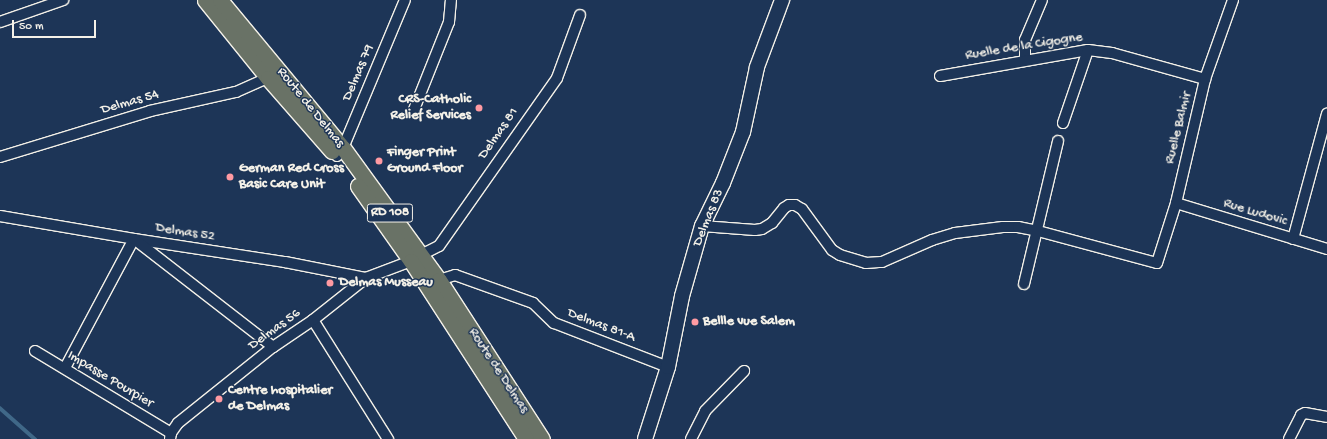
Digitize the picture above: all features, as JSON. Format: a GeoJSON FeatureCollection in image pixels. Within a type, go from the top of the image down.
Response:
{"type":"FeatureCollection","features":[{"type":"Feature","properties":{"kind":"main road","name":"Route de Delmas"},"geometry":{"type":"LineString","coordinates":[[205,0],[268,78],[340,152]]}},
{"type":"Feature","properties":{"kind":"main road","name":"Route de Delmas"},"geometry":{"type":"LineString","coordinates":[[220,0],[340,152],[416,258],[526,439]]}},
{"type":"Feature","properties":{"kind":"main road","name":"Route de Delmas"},"geometry":{"type":"LineString","coordinates":[[416,258],[439,280],[542,439]]}},
{"type":"Feature","properties":{"kind":"street"},"geometry":{"type":"LineString","coordinates":[[0,22],[33,4],[63,0]]}},
{"type":"Feature","properties":{"kind":"street","name":"Delmas 79"},"geometry":{"type":"LineString","coordinates":[[340,152],[405,0]]}},
{"type":"Feature","properties":{"kind":"street"},"geometry":{"type":"LineString","coordinates":[[413,112],[449,22],[451,0]]}},
{"type":"Feature","properties":{"kind":"street","name":"Delmas 83"},"geometry":{"type":"LineString","coordinates":[[645,439],[668,368],[682,296],[702,226],[723,183],[743,132],[757,67],[782,0]]}},
{"type":"Feature","properties":{"kind":"street"},"geometry":{"type":"LineString","coordinates":[[1026,60],[1026,40],[1042,0]]}},
{"type":"Feature","properties":{"kind":"street","name":"Ruelle Balmir"},"geometry":{"type":"LineString","coordinates":[[1038,231],[1157,263],[1176,203],[1205,79],[1233,0]]}},
{"type":"Feature","properties":{"kind":"street","name":"Delmas 81"},"geometry":{"type":"LineString","coordinates":[[416,258],[438,246],[557,78],[580,15]]}},
{"type":"Feature","properties":{"kind":"street"},"geometry":{"type":"LineString","coordinates":[[1063,123],[1088,50]]}},
{"type":"Feature","properties":{"kind":"street","name":"Ruelle de la Cigogne"},"geometry":{"type":"LineString","coordinates":[[940,76],[1088,50],[1112,53],[1205,79]]}},
{"type":"Feature","properties":{"kind":"street","name":"Delmas 54"},"geometry":{"type":"LineString","coordinates":[[0,157],[150,111],[236,92],[268,78]]}},
{"type":"Feature","properties":{"kind":"street"},"geometry":{"type":"LineString","coordinates":[[1293,239],[1327,114]]}},
{"type":"Feature","properties":{"kind":"street"},"geometry":{"type":"LineString","coordinates":[[1024,284],[1038,231],[1058,141]]}},
{"type":"Feature","properties":{"kind":"street","name":"Rue Ludovic"},"geometry":{"type":"LineString","coordinates":[[1176,203],[1327,249]]}},
{"type":"Feature","properties":{"kind":"street"},"geometry":{"type":"LineString","coordinates":[[702,226],[755,230],[762,229],[772,223],[789,205],[794,205],[802,209],[832,250],[850,259],[866,263],[882,262],[932,240],[955,233],[1003,227],[1038,231]]}},
{"type":"Feature","properties":{"kind":"street","name":"Delmas 52"},"geometry":{"type":"LineString","coordinates":[[0,216],[134,239],[285,262],[366,278]]}},
{"type":"Feature","properties":{"kind":"street"},"geometry":{"type":"LineString","coordinates":[[65,368],[134,239],[273,348]]}},
{"type":"Feature","properties":{"kind":"street","name":"Delmas 56"},"geometry":{"type":"LineString","coordinates":[[170,436],[178,423],[273,348],[313,320],[366,278],[416,258]]}},
{"type":"Feature","properties":{"kind":"street","name":"Delmas 81-A"},"geometry":{"type":"LineString","coordinates":[[439,280],[455,275],[533,303],[554,323],[668,368]]}},
{"type":"Feature","properties":{"kind":"street"},"geometry":{"type":"LineString","coordinates":[[313,320],[388,439]]}},
{"type":"Feature","properties":{"kind":"street","name":"Impasse Pourpier"},"geometry":{"type":"LineString","coordinates":[[35,351],[65,368],[170,436]]}},
{"type":"Feature","properties":{"kind":"street"},"geometry":{"type":"LineString","coordinates":[[691,439],[705,411],[744,371]]}},
{"type":"Feature","properties":{"kind":"street"},"geometry":{"type":"LineString","coordinates":[[1289,439],[1301,415],[1305,414],[1327,417]]}},
{"type":"Feature","properties":{"kind":"waterway"},"geometry":{"type":"LineString","coordinates":[[0,408],[35,439]]}},
{"type":"Feature","properties":{"kind":"place","name":"CRS-Catholic Relief Services"},"geometry":{"type":"Point","coordinates":[479,108]}},
{"type":"Feature","properties":{"kind":"place","name":"Finger Print Ground Floor"},"geometry":{"type":"Point","coordinates":[379,161]}},
{"type":"Feature","properties":{"kind":"place","name":"German Red Cross Basic Care Unit"},"geometry":{"type":"Point","coordinates":[230,177]}},
{"type":"Feature","properties":{"kind":"place","name":"Delmas Musseau"},"geometry":{"type":"Point","coordinates":[330,283]}},
{"type":"Feature","properties":{"kind":"place","name":"Bellle vue Salem"},"geometry":{"type":"Point","coordinates":[695,322]}},
{"type":"Feature","properties":{"kind":"place","name":"Centre hospitalier de Delmas"},"geometry":{"type":"Point","coordinates":[219,399]}}]}
